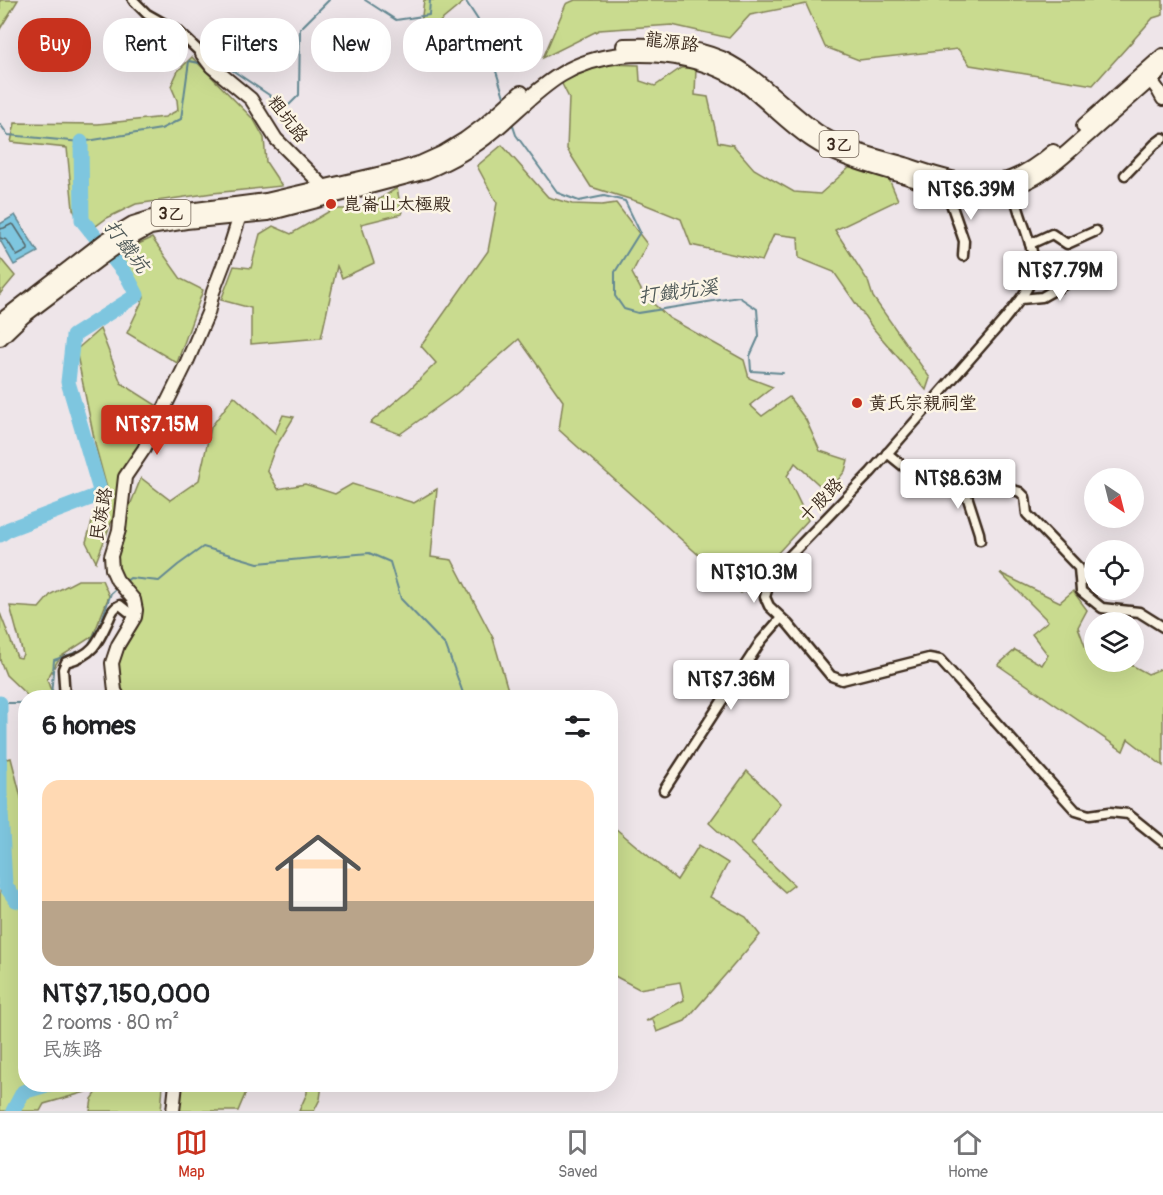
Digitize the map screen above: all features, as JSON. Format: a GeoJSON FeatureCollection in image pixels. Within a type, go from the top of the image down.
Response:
{"type":"FeatureCollection","features":[{"type":"Feature","properties":{"kind":"main road","name":"3乙"},"geometry":{"type":"LineString","coordinates":[[0,322],[103,250],[150,227],[242,210],[268,213],[442,154],[509,111],[550,69],[571,58],[595,51],[642,45],[664,46],[704,53],[737,67],[804,122],[832,140],[848,147],[948,178],[978,183],[1009,184],[1019,175],[1046,159],[1147,75],[1163,56]]}},
{"type":"Feature","properties":{"kind":"main road","name":"龍源路"},"geometry":{"type":"LineString","coordinates":[[509,111],[555,77],[574,67],[598,59],[622,55],[642,55],[684,59],[717,68],[732,75],[756,93],[798,131],[828,149],[857,162],[963,192],[997,191],[1009,184]]}},
{"type":"Feature","properties":{"kind":"main road","name":"3乙"},"geometry":{"type":"LineString","coordinates":[[1147,75],[1163,68]]}},
{"type":"Feature","properties":{"kind":"main road","name":"3乙"},"geometry":{"type":"LineString","coordinates":[[0,338],[22,316],[103,250]]}},
{"type":"Feature","properties":{"kind":"street"},"geometry":{"type":"LineString","coordinates":[[133,0],[147,14],[179,32],[200,52]]}},
{"type":"Feature","properties":{"kind":"street","name":"粗坑路"},"geometry":{"type":"LineString","coordinates":[[218,72],[251,99],[276,139],[328,192]]}},
{"type":"Feature","properties":{"kind":"street"},"geometry":{"type":"LineString","coordinates":[[1147,75],[1163,99]]}},
{"type":"Feature","properties":{"kind":"street"},"geometry":{"type":"LineString","coordinates":[[1125,175],[1163,138]]}},
{"type":"Feature","properties":{"kind":"street","name":"十股路"},"geometry":{"type":"LineString","coordinates":[[1009,184],[1034,256],[1034,271],[1030,285],[1004,320],[888,453],[781,565],[765,597],[769,606],[788,624],[831,676],[842,680],[929,658],[940,660],[1076,811],[1089,815],[1110,812],[1128,814],[1163,842]]}},
{"type":"Feature","properties":{"kind":"street"},"geometry":{"type":"LineString","coordinates":[[946,189],[964,241],[963,256]]}},
{"type":"Feature","properties":{"kind":"street","name":"民族路"},"geometry":{"type":"LineString","coordinates":[[135,617],[134,600],[115,576],[111,556],[119,530],[125,477],[144,449],[208,314],[213,292],[242,210]]}},
{"type":"Feature","properties":{"kind":"street"},"geometry":{"type":"LineString","coordinates":[[1030,244],[1052,234],[1067,244],[1096,231]]}},
{"type":"Feature","properties":{"kind":"street"},"geometry":{"type":"LineString","coordinates":[[1021,299],[1042,297],[1088,271]]}},
{"type":"Feature","properties":{"kind":"street"},"geometry":{"type":"LineString","coordinates":[[888,453],[913,474],[927,477],[960,474],[1020,492],[1025,497],[1027,514],[1079,568],[1081,591],[1102,608],[1139,612],[1163,627]]}},
{"type":"Feature","properties":{"kind":"street"},"geometry":{"type":"LineString","coordinates":[[960,474],[980,540]]}},
{"type":"Feature","properties":{"kind":"street"},"geometry":{"type":"LineString","coordinates":[[64,690],[63,669],[66,662],[80,658],[89,652],[100,639],[115,607],[120,604],[135,617],[118,645],[112,663],[116,690]]}},
{"type":"Feature","properties":{"kind":"street"},"geometry":{"type":"LineString","coordinates":[[664,790],[761,641],[781,618]]}},
{"type":"Feature","properties":{"kind":"street"},"geometry":{"type":"LineString","coordinates":[[173,1111],[175,1092]]}},
{"type":"Feature","properties":{"kind":"green space"},"geometry":{"type":"Polygon","coordinates":[[[0,0],[18,0],[0,29],[0,0]]]}},
{"type":"Feature","properties":{"kind":"green space"},"geometry":{"type":"Polygon","coordinates":[[[424,0],[466,0],[444,18],[422,18],[424,0]]]}},
{"type":"Feature","properties":{"kind":"green space"},"geometry":{"type":"Polygon","coordinates":[[[575,0],[1163,0],[1163,15],[1153,18],[1093,85],[970,65],[958,49],[859,60],[825,47],[806,4],[750,15],[729,38],[672,25],[599,30],[543,58],[566,4],[575,0]]]}},
{"type":"Feature","properties":{"kind":"green space"},"geometry":{"type":"Polygon","coordinates":[[[192,57],[200,65],[200,72],[207,72],[254,120],[264,138],[266,162],[282,186],[136,204],[107,218],[85,234],[73,209],[67,148],[11,142],[15,123],[98,124],[165,117],[178,110],[177,100],[171,86],[178,72],[188,72],[188,61],[192,57]]]}},
{"type":"Feature","properties":{"kind":"green space"},"geometry":{"type":"Polygon","coordinates":[[[604,64],[639,65],[640,81],[655,86],[681,68],[696,68],[695,95],[708,97],[718,142],[733,145],[754,169],[794,192],[820,194],[850,167],[889,179],[898,200],[835,230],[868,281],[873,297],[930,378],[926,390],[872,327],[834,272],[799,258],[798,237],[774,234],[762,261],[691,245],[681,219],[639,202],[591,187],[567,149],[569,98],[561,82],[604,64]]]}},
{"type":"Feature","properties":{"kind":"green space"},"geometry":{"type":"Polygon","coordinates":[[[502,145],[548,197],[572,204],[616,203],[647,244],[632,273],[644,295],[669,318],[744,360],[749,378],[773,387],[750,405],[762,416],[789,397],[806,420],[820,451],[848,460],[845,471],[828,493],[795,463],[787,476],[808,520],[741,593],[559,430],[563,401],[519,339],[457,393],[400,434],[370,423],[409,390],[436,363],[421,346],[488,251],[497,203],[477,166],[502,145]]]}},
{"type":"Feature","properties":{"kind":"green space"},"geometry":{"type":"Polygon","coordinates":[[[397,188],[402,214],[361,224],[374,263],[342,278],[337,266],[321,338],[251,344],[251,308],[221,300],[234,266],[251,268],[260,234],[273,226],[291,234],[333,209],[364,209],[397,188]]]}},
{"type":"Feature","properties":{"kind":"green space"},"geometry":{"type":"Polygon","coordinates":[[[152,238],[181,279],[203,290],[177,363],[127,333],[144,297],[122,259],[125,250],[152,238]]]}},
{"type":"Feature","properties":{"kind":"green space"},"geometry":{"type":"Polygon","coordinates":[[[0,258],[15,276],[0,294],[0,258]]]}},
{"type":"Feature","properties":{"kind":"green space"},"geometry":{"type":"Polygon","coordinates":[[[100,329],[121,383],[156,405],[96,562],[86,542],[96,508],[108,492],[96,448],[76,350],[100,329]]]}},
{"type":"Feature","properties":{"kind":"green space"},"geometry":{"type":"Polygon","coordinates":[[[234,396],[275,433],[283,415],[294,417],[275,448],[267,470],[278,489],[305,484],[335,494],[352,484],[414,503],[437,489],[431,557],[452,560],[493,638],[508,690],[120,690],[115,664],[137,609],[116,579],[117,538],[141,478],[170,500],[199,480],[211,427],[234,396]]]}},
{"type":"Feature","properties":{"kind":"green space"},"geometry":{"type":"Polygon","coordinates":[[[1000,573],[1060,602],[1073,591],[1087,610],[1078,627],[1084,644],[1084,672],[1144,672],[1148,674],[1163,668],[1163,766],[1128,739],[1123,751],[998,665],[1015,650],[1042,665],[1048,655],[1032,634],[1048,621],[1000,573]]]}},
{"type":"Feature","properties":{"kind":"green space"},"geometry":{"type":"Polygon","coordinates":[[[78,580],[102,580],[109,596],[93,636],[60,657],[47,679],[52,690],[22,690],[6,675],[0,660],[0,613],[17,657],[21,658],[23,654],[10,606],[39,608],[51,594],[78,580]]]}},
{"type":"Feature","properties":{"kind":"green space"},"geometry":{"type":"Polygon","coordinates":[[[11,758],[18,785],[18,1092],[86,1092],[44,1104],[40,1111],[0,1111],[0,761],[11,758]]]}},
{"type":"Feature","properties":{"kind":"green space"},"geometry":{"type":"Polygon","coordinates":[[[747,771],[780,803],[751,844],[794,885],[785,892],[709,823],[747,771]]]}},
{"type":"Feature","properties":{"kind":"green space"},"geometry":{"type":"Polygon","coordinates":[[[618,831],[677,880],[699,845],[728,863],[710,897],[746,917],[760,935],[685,1021],[657,1032],[653,1020],[646,1021],[684,1000],[680,982],[639,989],[618,978],[618,831]]]}},
{"type":"Feature","properties":{"kind":"green space"},"geometry":{"type":"Polygon","coordinates":[[[97,1092],[162,1092],[161,1111],[90,1111],[92,1099],[97,1092]]]}},
{"type":"Feature","properties":{"kind":"green space"},"geometry":{"type":"Polygon","coordinates":[[[181,1092],[246,1092],[238,1111],[180,1111],[181,1092]]]}},
{"type":"Feature","properties":{"kind":"green space"},"geometry":{"type":"Polygon","coordinates":[[[321,1092],[320,1099],[314,1111],[299,1111],[307,1093],[321,1092]]]}},
{"type":"Feature","properties":{"kind":"water"},"geometry":{"type":"Polygon","coordinates":[[[15,215],[38,252],[14,265],[0,240],[0,224],[15,215]]]}},
{"type":"Feature","properties":{"kind":"waterway","name":"打鐵坑溪"},"geometry":{"type":"LineString","coordinates":[[235,72],[287,107],[299,95],[300,29],[329,0]]}},
{"type":"Feature","properties":{"kind":"waterway","name":"打鐵坑溪"},"geometry":{"type":"LineString","coordinates":[[365,0],[396,20],[429,15],[430,0]]}},
{"type":"Feature","properties":{"kind":"waterway","name":"打鐵坑溪"},"geometry":{"type":"LineString","coordinates":[[465,0],[489,37],[495,68],[505,100]]}},
{"type":"Feature","properties":{"kind":"waterway","name":"打鐵坑溪"},"geometry":{"type":"LineString","coordinates":[[0,124],[8,135],[81,142],[161,129],[181,119],[189,61],[200,63]]}},
{"type":"Feature","properties":{"kind":"waterway","name":"打鐵坑溪"},"geometry":{"type":"LineString","coordinates":[[512,123],[516,135],[558,193],[579,201],[604,196],[625,201],[640,232],[615,272],[615,296],[624,309],[638,313],[739,297],[757,309],[759,336],[750,356],[751,371],[783,373]]}},
{"type":"Feature","properties":{"kind":"waterway","name":"打鐵坑"},"geometry":{"type":"LineString","coordinates":[[0,535],[9,529],[101,494],[68,382],[73,336],[137,295],[127,276],[82,220],[81,142]]}},
{"type":"Feature","properties":{"kind":"waterway"},"geometry":{"type":"LineString","coordinates":[[125,582],[130,578],[159,581],[203,547],[258,563],[369,553],[390,562],[401,599],[446,646],[462,690]]}},
{"type":"Feature","properties":{"kind":"waterway"},"geometry":{"type":"LineString","coordinates":[[52,690],[54,660],[86,649],[100,625],[111,593],[118,587]]}},
{"type":"Feature","properties":{"kind":"waterway"},"geometry":{"type":"LineString","coordinates":[[0,703],[18,703]]}},
{"type":"Feature","properties":{"kind":"waterway","name":"打鐵坑"},"geometry":{"type":"LineString","coordinates":[[0,703],[0,793],[5,885],[18,901]]}},
{"type":"Feature","properties":{"kind":"waterway","name":"打鐵坑"},"geometry":{"type":"LineString","coordinates":[[13,1111],[23,1092]]}},
{"type":"Feature","properties":{"kind":"place","name":"崑崙山太極殿"},"geometry":{"type":"Point","coordinates":[331,204]}},
{"type":"Feature","properties":{"kind":"place","name":"黃氏宗親祠堂"},"geometry":{"type":"Point","coordinates":[857,403]}}]}
